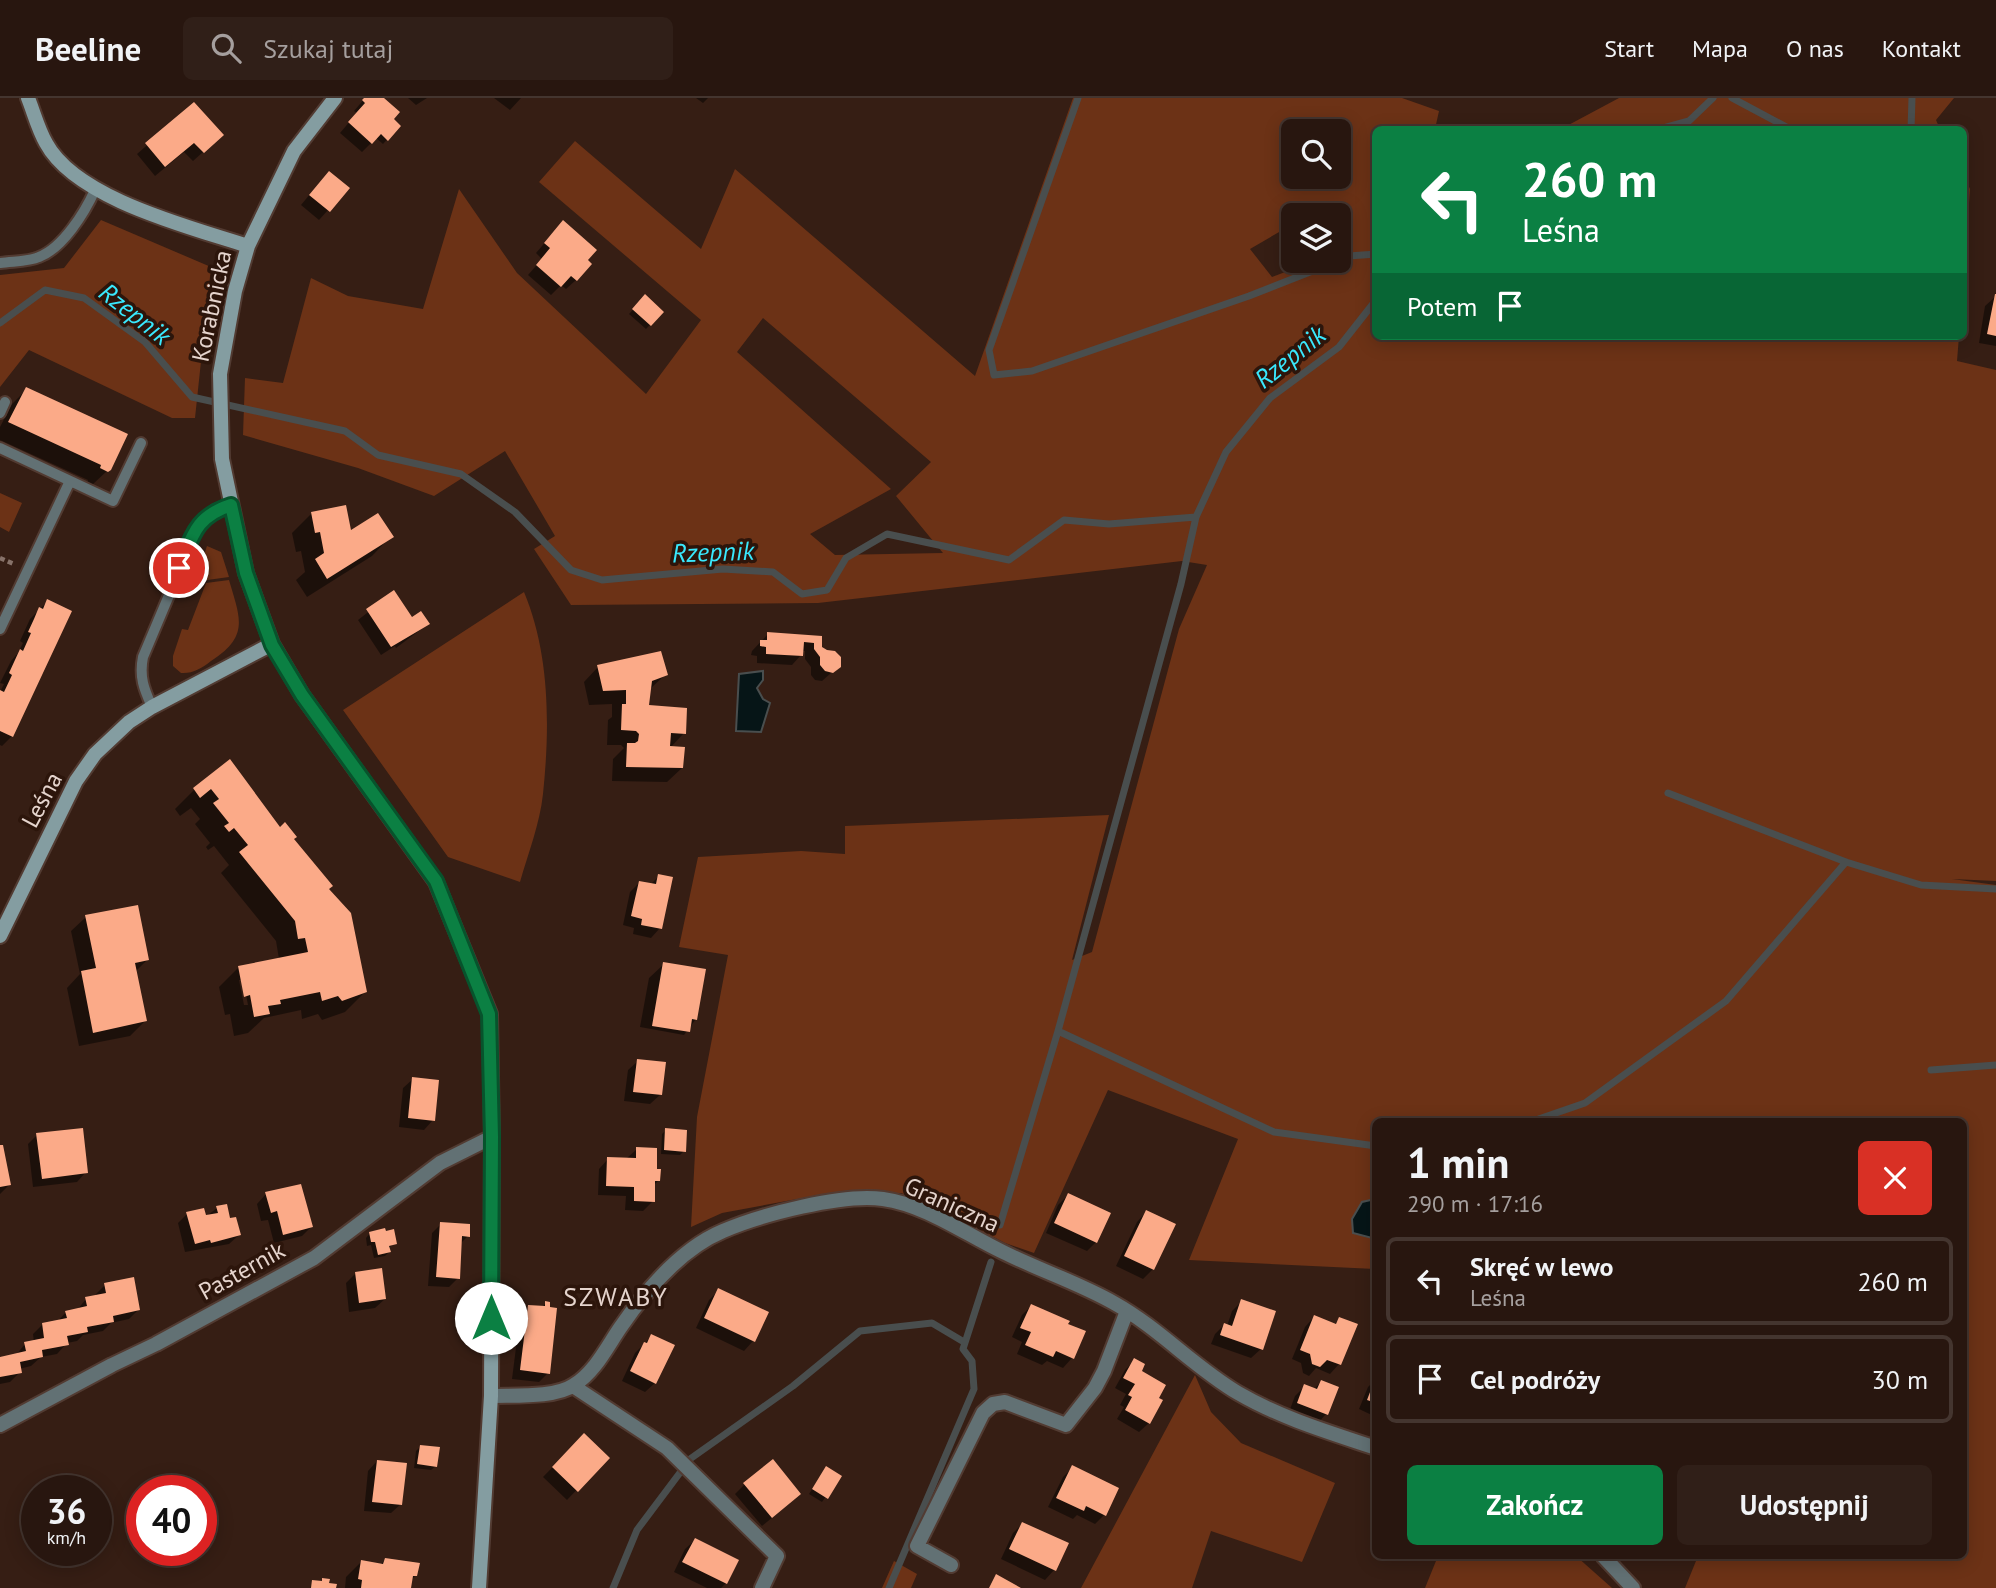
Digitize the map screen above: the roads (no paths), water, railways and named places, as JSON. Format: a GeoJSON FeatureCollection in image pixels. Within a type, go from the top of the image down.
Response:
{"type":"FeatureCollection","features":[{"type":"Feature","properties":{"kind":"street"},"geometry":{"type":"LineString","coordinates":[[28,98],[46,145],[69,171],[95,190],[166,219],[248,246]]}},
{"type":"Feature","properties":{"kind":"street","name":"Korabnicka"},"geometry":{"type":"LineString","coordinates":[[231,505],[220,439],[220,374],[232,304],[248,246],[294,151],[335,98]]}},
{"type":"Feature","properties":{"kind":"street"},"geometry":{"type":"LineString","coordinates":[[231,505],[246,573],[272,645],[302,695],[436,881],[489,1014],[492,1137],[491,1396],[479,1588]]}},
{"type":"Feature","properties":{"kind":"street","name":"Leśna"},"geometry":{"type":"LineString","coordinates":[[0,936],[76,781],[95,754],[113,735],[152,707],[272,645]]}},
{"type":"Feature","properties":{"kind":"street","name":"Pasternik"},"geometry":{"type":"LineString","coordinates":[[0,1425],[314,1258],[440,1163],[492,1137]]}},
{"type":"Feature","properties":{"kind":"street","name":"Graniczna"},"geometry":{"type":"LineString","coordinates":[[573,1386],[598,1361],[645,1296],[677,1260],[699,1243],[743,1223],[830,1201],[882,1199],[916,1208],[1003,1253],[1127,1311],[1238,1392],[1301,1424],[1372,1447]]}},
{"type":"Feature","properties":{"kind":"street"},"geometry":{"type":"LineString","coordinates":[[951,1564],[917,1546],[984,1413],[993,1404],[1006,1402],[1066,1425],[1095,1388],[1127,1311]]}},
{"type":"Feature","properties":{"kind":"street"},"geometry":{"type":"LineString","coordinates":[[491,1396],[551,1393],[573,1386],[667,1448],[777,1556],[762,1588]]}},
{"type":"Feature","properties":{"kind":"street"},"geometry":{"type":"LineString","coordinates":[[1606,1559],[1633,1588]]}},
{"type":"Feature","properties":{"kind":"lane"},"geometry":{"type":"LineString","coordinates":[[0,262],[39,257],[61,241],[85,213],[95,190]]}},
{"type":"Feature","properties":{"kind":"lane"},"geometry":{"type":"LineString","coordinates":[[0,413],[5,402]]}},
{"type":"Feature","properties":{"kind":"lane"},"geometry":{"type":"LineString","coordinates":[[0,448],[113,501],[141,443]]}},
{"type":"Feature","properties":{"kind":"lane"},"geometry":{"type":"LineString","coordinates":[[0,629],[70,481]]}},
{"type":"Feature","properties":{"kind":"lane"},"geometry":{"type":"LineString","coordinates":[[152,707],[142,685],[140,670],[143,657],[199,524],[215,510],[231,505]]}},
{"type":"Feature","properties":{"kind":"waterway"},"geometry":{"type":"LineString","coordinates":[[1078,98],[989,350],[994,375],[1032,371],[1307,273]]}},
{"type":"Feature","properties":{"kind":"waterway","name":"Rzepnik"},"geometry":{"type":"LineString","coordinates":[[1671,126],[1689,121],[1713,98]]}},
{"type":"Feature","properties":{"kind":"waterway","name":"Rzepnik"},"geometry":{"type":"LineString","coordinates":[[1732,98],[1784,126]]}},
{"type":"Feature","properties":{"kind":"waterway","name":"Rzepnik"},"geometry":{"type":"LineString","coordinates":[[1911,126],[1912,98]]}},
{"type":"Feature","properties":{"kind":"waterway"},"geometry":{"type":"LineString","coordinates":[[1351,256],[1372,254]]}},
{"type":"Feature","properties":{"kind":"waterway","name":"Rzepnik"},"geometry":{"type":"LineString","coordinates":[[0,323],[45,290],[84,298],[145,342],[192,397],[345,431],[378,455],[461,474],[515,512],[571,570],[602,580],[723,569],[773,572],[802,594],[827,590],[846,558],[887,534],[1009,560],[1064,520],[1109,524],[1196,517],[1226,452],[1270,398],[1339,347],[1372,305]]}},
{"type":"Feature","properties":{"kind":"waterway"},"geometry":{"type":"LineString","coordinates":[[1000,1225],[1058,1031],[1181,584],[1196,517]]}},
{"type":"Feature","properties":{"kind":"waterway"},"geometry":{"type":"LineString","coordinates":[[1668,793],[1846,862],[1921,885],[1996,889]]}},
{"type":"Feature","properties":{"kind":"waterway"},"geometry":{"type":"LineString","coordinates":[[1542,1118],[1585,1103],[1726,1001],[1846,862]]}},
{"type":"Feature","properties":{"kind":"waterway"},"geometry":{"type":"LineString","coordinates":[[1058,1031],[1274,1132],[1372,1145]]}},
{"type":"Feature","properties":{"kind":"waterway"},"geometry":{"type":"LineString","coordinates":[[1931,1070],[1996,1065]]}},
{"type":"Feature","properties":{"kind":"waterway"},"geometry":{"type":"LineString","coordinates":[[889,1588],[974,1389],[972,1361],[963,1349],[991,1262]]}},
{"type":"Feature","properties":{"kind":"waterway"},"geometry":{"type":"LineString","coordinates":[[690,1459],[793,1386],[860,1331],[932,1323],[964,1342]]}},
{"type":"Feature","properties":{"kind":"waterway"},"geometry":{"type":"LineString","coordinates":[[613,1588],[637,1530],[682,1470]]}},
{"type":"Feature","properties":{"kind":"district","name":"SZWABY"},"geometry":{"type":"Point","coordinates":[616,1297]}}]}
